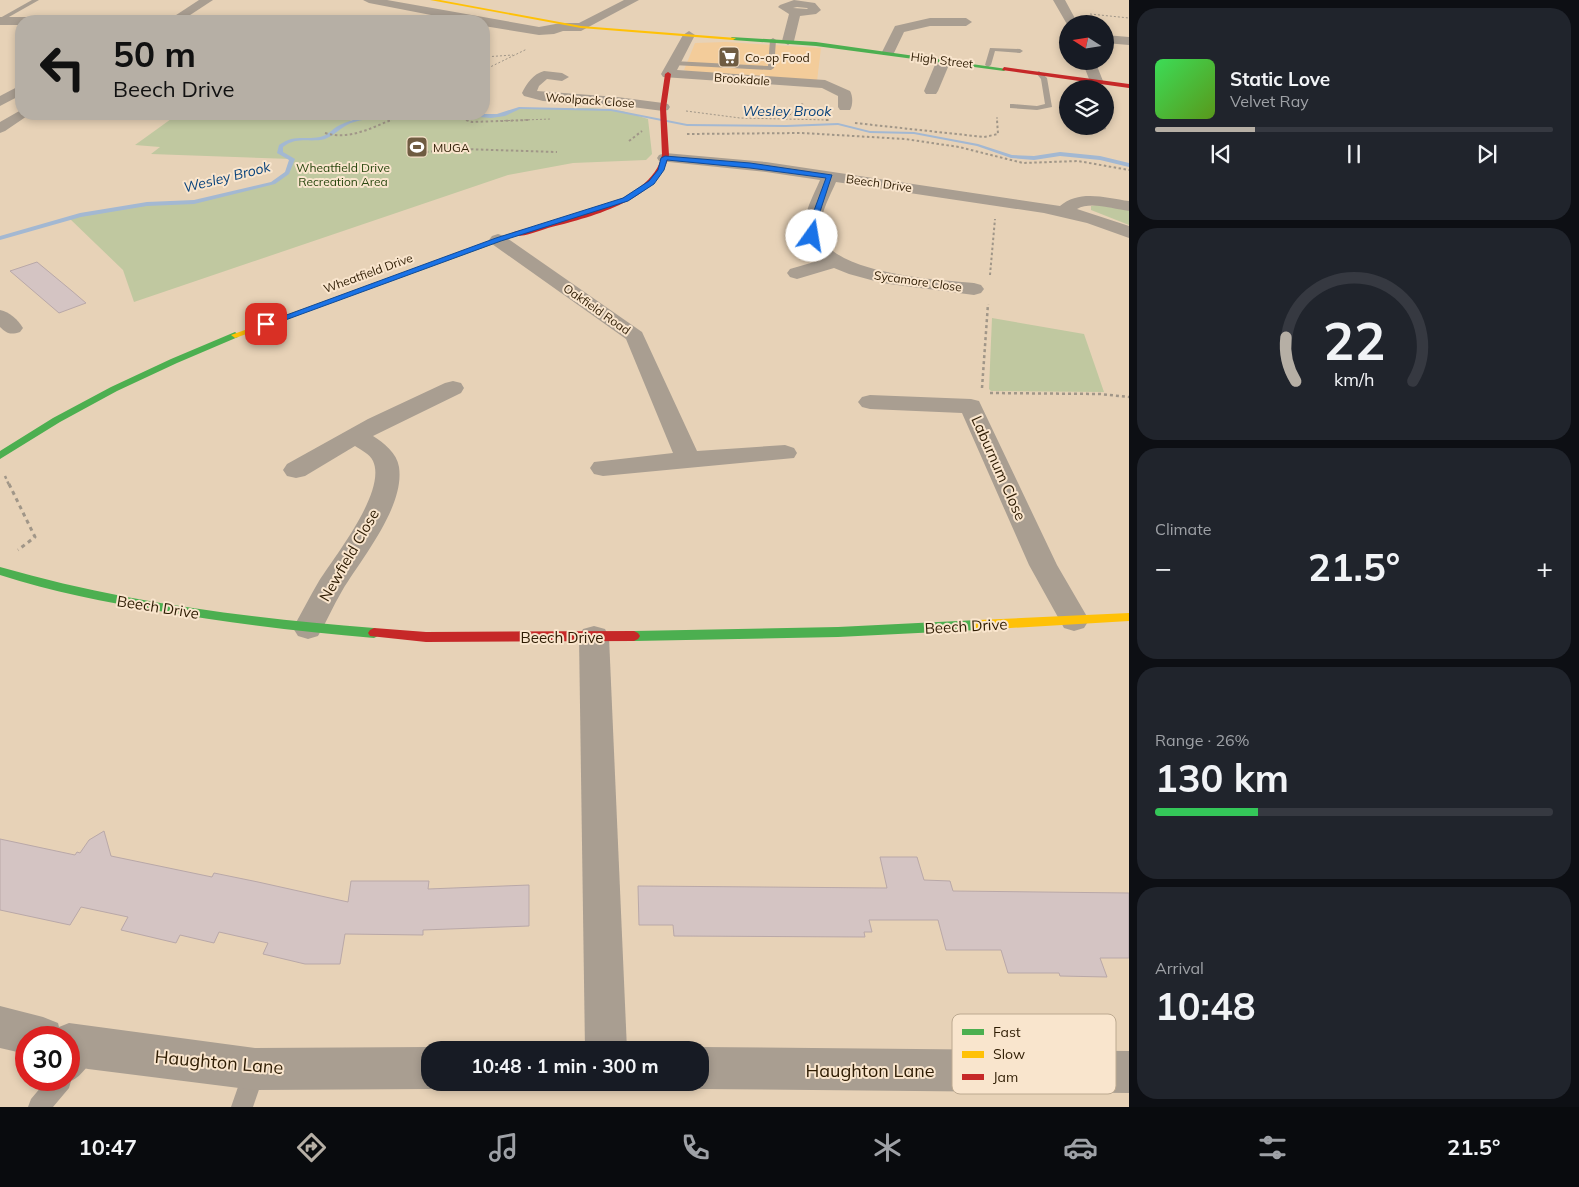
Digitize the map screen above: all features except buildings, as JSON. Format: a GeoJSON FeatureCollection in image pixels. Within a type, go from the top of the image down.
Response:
{"type":"FeatureCollection","features":[{"type":"Feature","properties":{"kind":"street"},"geometry":{"type":"LineString","coordinates":[[183,15],[207,0]]}},
{"type":"Feature","properties":{"kind":"street"},"geometry":{"type":"LineString","coordinates":[[369,0],[446,15]]}},
{"type":"Feature","properties":{"kind":"street","name":"High Street"},"geometry":{"type":"LineString","coordinates":[[432,0],[581,27],[788,41],[888,52],[1039,73],[1072,80]]}},
{"type":"Feature","properties":{"kind":"street"},"geometry":{"type":"LineString","coordinates":[[490,23],[539,32],[561,27],[581,27],[633,0]]}},
{"type":"Feature","properties":{"kind":"street"},"geometry":{"type":"LineString","coordinates":[[1059,0],[1068,15]]}},
{"type":"Feature","properties":{"kind":"street"},"geometry":{"type":"LineString","coordinates":[[788,41],[795,12]]}},
{"type":"Feature","properties":{"kind":"street"},"geometry":{"type":"LineString","coordinates":[[0,21],[15,21]]}},
{"type":"Feature","properties":{"kind":"street"},"geometry":{"type":"LineString","coordinates":[[888,52],[899,29],[930,22],[966,22]]}},
{"type":"Feature","properties":{"kind":"street"},"geometry":{"type":"LineString","coordinates":[[671,69],[690,35]]}},
{"type":"Feature","properties":{"kind":"street"},"geometry":{"type":"LineString","coordinates":[[1114,39],[1129,40]]}},
{"type":"Feature","properties":{"kind":"street"},"geometry":{"type":"LineString","coordinates":[[931,91],[944,60]]}},
{"type":"Feature","properties":{"kind":"street","name":"Brookdale"},"geometry":{"type":"LineString","coordinates":[[671,69],[825,84],[844,94],[845,107]]}},
{"type":"Feature","properties":{"kind":"street","name":"Wheatfield Drive"},"geometry":{"type":"LineString","coordinates":[[0,456],[51,422],[91,400],[198,350],[498,240],[625,199],[652,182],[661,170],[665,158],[666,131],[663,112],[671,69]]}},
{"type":"Feature","properties":{"kind":"street","name":"Woolpack Close"},"geometry":{"type":"LineString","coordinates":[[562,77],[544,75],[533,84],[530,93],[543,97],[617,101],[663,112]]}},
{"type":"Feature","properties":{"kind":"street","name":"High Street"},"geometry":{"type":"LineString","coordinates":[[1114,86],[1129,86]]}},
{"type":"Feature","properties":{"kind":"street"},"geometry":{"type":"LineString","coordinates":[[0,102],[15,93]]}},
{"type":"Feature","properties":{"kind":"street"},"geometry":{"type":"LineString","coordinates":[[0,128],[15,119]]}},
{"type":"Feature","properties":{"kind":"street","name":"Beech Drive"},"geometry":{"type":"LineString","coordinates":[[665,158],[757,166],[1064,211],[1129,233]]}},
{"type":"Feature","properties":{"kind":"street","name":"Sycamore Close"},"geometry":{"type":"LineString","coordinates":[[830,176],[812,227],[812,236],[821,250],[833,262],[886,278],[974,289]]}},
{"type":"Feature","properties":{"kind":"street"},"geometry":{"type":"LineString","coordinates":[[1064,211],[1070,205],[1081,202],[1129,206]]}},
{"type":"Feature","properties":{"kind":"street","name":"Oakfield Road"},"geometry":{"type":"LineString","coordinates":[[498,240],[634,336],[688,459]]}},
{"type":"Feature","properties":{"kind":"street"},"geometry":{"type":"LineString","coordinates":[[797,273],[833,262]]}},
{"type":"Feature","properties":{"kind":"street"},"geometry":{"type":"LineString","coordinates":[[296,470],[355,435],[453,388]]}},
{"type":"Feature","properties":{"kind":"street","name":"Laburnum Close"},"geometry":{"type":"LineString","coordinates":[[870,402],[973,397],[1043,565],[1074,620]]}},
{"type":"Feature","properties":{"kind":"street","name":"Newfield Close"},"geometry":{"type":"LineString","coordinates":[[308,628],[377,510],[386,485],[387,466],[382,453],[355,435]]}},
{"type":"Feature","properties":{"kind":"street"},"geometry":{"type":"LineString","coordinates":[[603,468],[688,459],[785,453]]}},
{"type":"Feature","properties":{"kind":"street","name":"Beech Drive"},"geometry":{"type":"LineString","coordinates":[[0,571],[77,592],[227,618],[308,628],[426,637],[594,637],[838,632],[1129,617]]}},
{"type":"Feature","properties":{"kind":"street"},"geometry":{"type":"LineString","coordinates":[[594,637],[606,1041]]}},
{"type":"Feature","properties":{"kind":"street"},"geometry":{"type":"LineString","coordinates":[[0,1027],[15,1031]]}},
{"type":"Feature","properties":{"kind":"street","name":"Haughton Lane"},"geometry":{"type":"LineString","coordinates":[[80,1054],[255,1069],[421,1068]]}},
{"type":"Feature","properties":{"kind":"street","name":"Haughton Lane"},"geometry":{"type":"LineString","coordinates":[[709,1068],[952,1070]]}},
{"type":"Feature","properties":{"kind":"street","name":"Haughton Lane"},"geometry":{"type":"LineString","coordinates":[[1116,1072],[1129,1072]]}},
{"type":"Feature","properties":{"kind":"lane"},"geometry":{"type":"LineString","coordinates":[[0,21],[6,15],[36,0]]}},
{"type":"Feature","properties":{"kind":"lane"},"geometry":{"type":"LineString","coordinates":[[671,69],[771,68],[772,40]]}},
{"type":"Feature","properties":{"kind":"lane"},"geometry":{"type":"LineString","coordinates":[[988,66],[992,49],[1020,51]]}},
{"type":"Feature","properties":{"kind":"lane"},"geometry":{"type":"LineString","coordinates":[[1013,106],[1037,108],[1049,105],[1044,78],[1039,73]]}},
{"type":"Feature","properties":{"kind":"lane"},"geometry":{"type":"LineString","coordinates":[[242,1107],[255,1069]]}},
{"type":"Feature","properties":{"kind":"lane"},"geometry":{"type":"LineString","coordinates":[[39,1107],[52,1091]]}},
{"type":"Feature","properties":{"kind":"path"},"geometry":{"type":"LineString","coordinates":[[1066,12],[1129,18]]}},
{"type":"Feature","properties":{"kind":"path"},"geometry":{"type":"LineString","coordinates":[[490,56],[516,54]]}},
{"type":"Feature","properties":{"kind":"path"},"geometry":{"type":"LineString","coordinates":[[466,120],[472,122],[551,118]]}},
{"type":"Feature","properties":{"kind":"path"},"geometry":{"type":"LineString","coordinates":[[325,133],[338,137],[361,132],[391,120]]}},
{"type":"Feature","properties":{"kind":"path"},"geometry":{"type":"LineString","coordinates":[[666,131],[696,135],[802,133],[905,139],[959,147],[1023,162],[1078,161],[1129,170]]}},
{"type":"Feature","properties":{"kind":"path"},"geometry":{"type":"LineString","coordinates":[[426,152],[462,149],[557,152]]}},
{"type":"Feature","properties":{"kind":"path"},"geometry":{"type":"LineString","coordinates":[[973,397],[1100,394],[1129,397]]}},
{"type":"Feature","properties":{"kind":"path"},"geometry":{"type":"LineString","coordinates":[[4,475],[35,537],[14,553]]}},
{"type":"Feature","properties":{"kind":"shaded area"},"geometry":{"type":"Polygon","coordinates":[[[726,42],[821,48],[817,81],[692,73],[684,70],[695,43],[726,42]]]}},
{"type":"Feature","properties":{"kind":"green space","name":"Wheatfield Drive Recreation Area"},"geometry":{"type":"Polygon","coordinates":[[[519,108],[592,108],[622,111],[648,119],[652,154],[646,160],[573,163],[508,175],[134,302],[123,270],[69,218],[147,204],[194,202],[273,183],[287,173],[292,159],[151,154],[160,147],[135,145],[170,120],[490,120],[490,115],[509,113],[519,108]]]}},
{"type":"Feature","properties":{"kind":"green space"},"geometry":{"type":"Polygon","coordinates":[[[1097,205],[1129,210],[1129,225],[1091,210],[1091,206],[1097,205]]]}},
{"type":"Feature","properties":{"kind":"green space"},"geometry":{"type":"Polygon","coordinates":[[[992,318],[1084,334],[1104,392],[991,391],[989,389],[992,318]]]}},
{"type":"Feature","properties":{"kind":"waterway","name":"Wesley Brook"},"geometry":{"type":"LineString","coordinates":[[490,117],[509,113],[519,108],[611,110],[687,125],[786,126],[838,124],[870,132],[914,133],[978,145],[1011,156],[1034,158],[1060,154],[1100,158],[1129,165]]}},
{"type":"Feature","properties":{"kind":"waterway","name":"Wesley Brook"},"geometry":{"type":"LineString","coordinates":[[0,238],[80,215],[147,204],[194,202],[273,183],[287,173],[292,159],[280,153],[281,146],[289,140],[322,138],[332,134],[339,127],[356,120]]}},
{"type":"Feature","properties":{"kind":"traffic: fast"},"geometry":{"type":"LineString","coordinates":[[733,38],[816,44],[1004,69]]}},
{"type":"Feature","properties":{"kind":"traffic: fast"},"geometry":{"type":"LineString","coordinates":[[0,456],[56,420],[114,389],[235,335]]}},
{"type":"Feature","properties":{"kind":"traffic: fast"},"geometry":{"type":"LineString","coordinates":[[0,571],[54,586],[144,604],[259,621],[374,633]]}},
{"type":"Feature","properties":{"kind":"traffic: fast"},"geometry":{"type":"LineString","coordinates":[[634,636],[838,632],[978,625]]}},
{"type":"Feature","properties":{"kind":"traffic: slow"},"geometry":{"type":"LineString","coordinates":[[432,0],[581,27],[733,38]]}},
{"type":"Feature","properties":{"kind":"traffic: slow"},"geometry":{"type":"LineString","coordinates":[[235,335],[517,234]]}},
{"type":"Feature","properties":{"kind":"traffic: slow"},"geometry":{"type":"LineString","coordinates":[[978,625],[1129,617]]}},
{"type":"Feature","properties":{"kind":"traffic: jam"},"geometry":{"type":"LineString","coordinates":[[1004,69],[1129,86]]}},
{"type":"Feature","properties":{"kind":"traffic: jam"},"geometry":{"type":"LineString","coordinates":[[517,234],[577,218],[622,201],[641,190],[656,177],[664,162],[665,155],[666,142],[663,108],[668,74]]}},
{"type":"Feature","properties":{"kind":"traffic: jam"},"geometry":{"type":"LineString","coordinates":[[374,633],[426,637],[634,636]]}},
{"type":"Feature","properties":{"kind":"place","name":"Co-op Food"},"geometry":{"type":"Point","coordinates":[729,57]}},
{"type":"Feature","properties":{"kind":"place","name":"MUGA"},"geometry":{"type":"Point","coordinates":[417,147]}},
{"type":"Feature","properties":{"kind":"route"},"geometry":{"type":"LineString","coordinates":[[266,324],[498,240],[603,208],[625,199],[652,182],[661,170],[665,158],[704,160],[830,176],[812,227],[812,236]]}}]}
